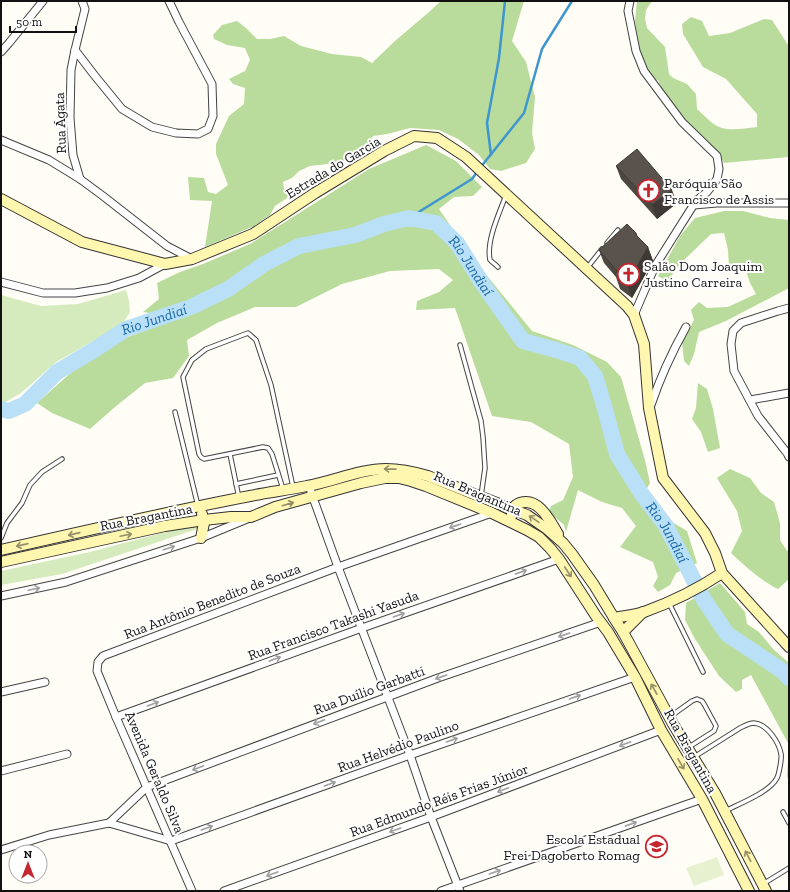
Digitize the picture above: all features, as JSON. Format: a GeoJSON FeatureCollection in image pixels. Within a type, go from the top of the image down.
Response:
{"type":"FeatureCollection","features":[{"type":"Feature","properties":{"kind":"main road","name":"Estrada do Garcia"},"geometry":{"type":"LineString","coordinates":[[1,199],[82,242],[165,264],[192,258],[253,234],[315,193],[384,151],[414,136],[437,138],[466,157],[627,306],[634,316]]}},
{"type":"Feature","properties":{"kind":"main road"},"geometry":{"type":"LineString","coordinates":[[634,316],[644,344],[649,408],[663,478],[705,533],[715,553],[722,573],[789,647]]}},
{"type":"Feature","properties":{"kind":"main road","name":"Rua Bragantina"},"geometry":{"type":"LineString","coordinates":[[244,497],[309,486],[372,470],[385,469],[413,471],[481,496],[527,515],[538,522],[563,543],[594,586],[618,625],[669,717],[715,792],[764,888]]}},
{"type":"Feature","properties":{"kind":"main road","name":"Rua Bragantina"},"geometry":{"type":"LineString","coordinates":[[1,562],[165,526],[231,517],[251,517],[275,507],[384,478],[399,478],[411,481],[492,513],[527,530],[539,538],[559,559],[635,677],[661,730],[702,799],[749,891]]}},
{"type":"Feature","properties":{"kind":"main road"},"geometry":{"type":"LineString","coordinates":[[469,503],[476,501],[481,496]]}},
{"type":"Feature","properties":{"kind":"main road"},"geometry":{"type":"LineString","coordinates":[[1,550],[244,497]]}},
{"type":"Feature","properties":{"kind":"main road"},"geometry":{"type":"LineString","coordinates":[[231,517],[233,510],[244,497]]}},
{"type":"Feature","properties":{"kind":"main road"},"geometry":{"type":"LineString","coordinates":[[198,507],[204,520],[201,538]]}},
{"type":"Feature","properties":{"kind":"main road"},"geometry":{"type":"LineString","coordinates":[[511,522],[512,509]]}},
{"type":"Feature","properties":{"kind":"main road"},"geometry":{"type":"LineString","coordinates":[[618,625],[643,612],[682,596],[709,582],[722,573]]}},
{"type":"Feature","properties":{"kind":"main road"},"geometry":{"type":"LineString","coordinates":[[618,625],[643,612]]}},
{"type":"Feature","properties":{"kind":"street"},"geometry":{"type":"LineString","coordinates":[[1,52],[42,1]]}},
{"type":"Feature","properties":{"kind":"street","name":"Rua Ágata"},"geometry":{"type":"LineString","coordinates":[[80,179],[72,155],[70,118],[71,70],[85,10],[82,1]]}},
{"type":"Feature","properties":{"kind":"street"},"geometry":{"type":"LineString","coordinates":[[75,50],[122,109],[152,127],[176,133],[198,134],[208,129],[213,116],[212,84],[169,1]]}},
{"type":"Feature","properties":{"kind":"street"},"geometry":{"type":"LineString","coordinates":[[630,1],[628,11],[633,38],[636,51],[644,71],[682,122],[717,156],[719,169],[717,179],[707,192],[696,201],[655,266],[634,316]]}},
{"type":"Feature","properties":{"kind":"street"},"geometry":{"type":"LineString","coordinates":[[1,140],[49,160],[80,179],[167,246],[192,258]]}},
{"type":"Feature","properties":{"kind":"street"},"geometry":{"type":"LineString","coordinates":[[694,205],[717,203],[789,203]]}},
{"type":"Feature","properties":{"kind":"street"},"geometry":{"type":"LineString","coordinates":[[1,282],[43,293],[75,293],[107,288],[139,278],[165,264]]}},
{"type":"Feature","properties":{"kind":"street"},"geometry":{"type":"LineString","coordinates":[[789,308],[741,323],[733,332],[731,344],[734,371],[758,416],[789,457]]}},
{"type":"Feature","properties":{"kind":"street"},"geometry":{"type":"LineString","coordinates":[[649,408],[676,344],[686,327]]}},
{"type":"Feature","properties":{"kind":"street"},"geometry":{"type":"LineString","coordinates":[[750,400],[789,393]]}},
{"type":"Feature","properties":{"kind":"street"},"geometry":{"type":"LineString","coordinates":[[309,486],[459,888]]}},
{"type":"Feature","properties":{"kind":"street","name":"Rua Antônio Benedito de Souza"},"geometry":{"type":"LineString","coordinates":[[98,662],[103,656],[338,567],[492,513]]}},
{"type":"Feature","properties":{"kind":"street"},"geometry":{"type":"LineString","coordinates":[[1,596],[66,582],[201,538],[251,517]]}},
{"type":"Feature","properties":{"kind":"street","name":"Rua Francisco Takashi Yasuda"},"geometry":{"type":"LineString","coordinates":[[116,717],[559,559]]}},
{"type":"Feature","properties":{"kind":"street","name":"Rua Duílio Garbatti"},"geometry":{"type":"LineString","coordinates":[[147,787],[438,678],[601,622]]}},
{"type":"Feature","properties":{"kind":"street","name":"Avenida Geraldo Silva"},"geometry":{"type":"LineString","coordinates":[[98,662],[98,671],[116,717],[192,891]]}},
{"type":"Feature","properties":{"kind":"street","name":"Rua Helvédio Paulino"},"geometry":{"type":"LineString","coordinates":[[170,841],[410,755],[635,677]]}},
{"type":"Feature","properties":{"kind":"street"},"geometry":{"type":"LineString","coordinates":[[1,692],[45,682]]}},
{"type":"Feature","properties":{"kind":"street","name":"Rua Edmundo Réis Frias Júnior"},"geometry":{"type":"LineString","coordinates":[[224,891],[432,817],[661,730]]}},
{"type":"Feature","properties":{"kind":"street"},"geometry":{"type":"LineString","coordinates":[[1,771],[67,754]]}},
{"type":"Feature","properties":{"kind":"street"},"geometry":{"type":"LineString","coordinates":[[109,823],[147,787]]}},
{"type":"Feature","properties":{"kind":"street"},"geometry":{"type":"LineString","coordinates":[[441,891],[459,888],[702,799]]}},
{"type":"Feature","properties":{"kind":"street"},"geometry":{"type":"LineString","coordinates":[[1,850],[49,835],[109,823],[170,841]]}},
{"type":"Feature","properties":{"kind":"lane"},"geometry":{"type":"LineString","coordinates":[[498,267],[490,260],[488,253],[489,243],[506,194]]}},
{"type":"Feature","properties":{"kind":"lane"},"geometry":{"type":"LineString","coordinates":[[587,269],[618,230]]}},
{"type":"Feature","properties":{"kind":"lane"},"geometry":{"type":"LineString","coordinates":[[283,490],[272,454],[268,448],[263,447],[204,459],[201,458],[199,454],[183,377],[192,360],[206,349],[248,332],[256,340],[271,385],[294,489]]}},
{"type":"Feature","properties":{"kind":"lane"},"geometry":{"type":"LineString","coordinates":[[460,345],[484,437],[485,468],[481,496]]}},
{"type":"Feature","properties":{"kind":"lane"},"geometry":{"type":"LineString","coordinates":[[175,412],[198,507]]}},
{"type":"Feature","properties":{"kind":"lane"},"geometry":{"type":"LineString","coordinates":[[230,454],[236,484],[244,497]]}},
{"type":"Feature","properties":{"kind":"lane"},"geometry":{"type":"LineString","coordinates":[[1,538],[7,523],[22,503],[30,485],[42,472],[62,459]]}},
{"type":"Feature","properties":{"kind":"lane"},"geometry":{"type":"LineString","coordinates":[[236,484],[278,475]]}},
{"type":"Feature","properties":{"kind":"lane"},"geometry":{"type":"LineString","coordinates":[[1,525],[4,530]]}},
{"type":"Feature","properties":{"kind":"lane"},"geometry":{"type":"LineString","coordinates":[[669,602],[703,672]]}},
{"type":"Feature","properties":{"kind":"lane"},"geometry":{"type":"LineString","coordinates":[[669,717],[698,699],[704,704],[716,726],[714,731],[688,747]]}},
{"type":"Feature","properties":{"kind":"lane"},"geometry":{"type":"LineString","coordinates":[[694,758],[746,725],[754,723],[763,726],[772,734],[782,755],[777,778],[767,789],[724,811]]}},
{"type":"Feature","properties":{"kind":"lane"},"geometry":{"type":"LineString","coordinates":[[783,812],[789,823]]}},
{"type":"Feature","properties":{"kind":"lane"},"geometry":{"type":"LineString","coordinates":[[764,888],[789,868]]}},
{"type":"Feature","properties":{"kind":"green space"},"geometry":{"type":"Polygon","coordinates":[[[441,1],[524,1],[512,41],[526,62],[535,97],[532,133],[535,149],[526,163],[501,171],[490,169],[479,155],[458,139],[439,130],[410,128],[373,136],[366,149],[353,159],[310,166],[299,171],[292,178],[283,182],[284,189],[291,192],[287,198],[275,206],[270,215],[254,226],[205,247],[212,201],[190,200],[188,177],[204,178],[208,192],[216,194],[228,185],[216,154],[216,144],[229,116],[244,104],[245,88],[233,84],[229,79],[245,71],[250,60],[245,48],[227,45],[214,39],[213,35],[222,25],[237,21],[257,39],[270,39],[284,36],[301,46],[332,54],[361,57],[372,63],[441,1]]]}},
{"type":"Feature","properties":{"kind":"green space"},"geometry":{"type":"Polygon","coordinates":[[[637,1],[652,1],[646,10],[645,19],[647,28],[665,47],[669,74],[673,78],[687,84],[696,94],[697,109],[715,125],[726,129],[757,127],[757,114],[726,79],[703,67],[683,34],[682,24],[691,17],[702,21],[709,36],[730,33],[764,19],[772,20],[788,45],[789,44],[789,157],[724,163],[720,155],[684,120],[662,90],[658,80],[654,81],[646,69],[639,49],[635,21],[637,1]]]}},
{"type":"Feature","properties":{"kind":"green space"},"geometry":{"type":"Polygon","coordinates":[[[426,145],[456,161],[482,187],[473,196],[454,197],[439,209],[471,256],[532,331],[573,345],[607,362],[621,377],[645,460],[650,483],[639,502],[687,531],[697,563],[676,573],[670,585],[658,592],[653,586],[658,577],[653,562],[620,547],[636,526],[622,508],[602,502],[578,490],[566,532],[564,525],[549,512],[551,506],[563,500],[573,477],[569,444],[531,422],[492,416],[455,308],[416,310],[417,301],[439,292],[453,280],[439,269],[390,271],[342,284],[296,307],[255,307],[217,323],[187,340],[189,356],[173,378],[145,383],[90,429],[52,413],[37,403],[75,369],[125,338],[161,325],[177,317],[143,312],[159,299],[157,283],[180,272],[250,244],[369,169],[426,145]]]}},
{"type":"Feature","properties":{"kind":"green space"},"geometry":{"type":"Polygon","coordinates":[[[724,211],[743,211],[770,218],[789,220],[789,288],[726,321],[699,332],[694,354],[689,366],[684,361],[682,342],[694,320],[691,310],[699,302],[707,308],[728,307],[756,294],[746,271],[735,271],[729,267],[728,250],[724,233],[711,234],[683,261],[667,281],[658,276],[680,236],[695,218],[724,211]]]}},
{"type":"Feature","properties":{"kind":"green space"},"geometry":{"type":"Polygon","coordinates":[[[126,290],[130,312],[122,325],[56,362],[21,393],[4,403],[1,403],[1,295],[41,306],[78,304],[126,290]]]}},
{"type":"Feature","properties":{"kind":"green space"},"geometry":{"type":"Polygon","coordinates":[[[698,383],[707,389],[713,409],[720,448],[708,452],[701,432],[692,419],[696,408],[698,383]]]}},
{"type":"Feature","properties":{"kind":"green space"},"geometry":{"type":"Polygon","coordinates":[[[730,469],[750,478],[761,493],[774,502],[780,523],[780,540],[787,551],[789,550],[789,579],[778,589],[759,577],[731,553],[742,531],[737,511],[717,478],[730,469]]]}},
{"type":"Feature","properties":{"kind":"green space"},"geometry":{"type":"Polygon","coordinates":[[[196,524],[198,526],[197,529],[62,574],[1,585],[1,571],[90,552],[196,524]]]}},
{"type":"Feature","properties":{"kind":"green space"},"geometry":{"type":"Polygon","coordinates":[[[720,583],[745,612],[747,624],[759,632],[774,650],[789,663],[789,745],[751,675],[742,680],[742,689],[736,692],[719,676],[695,639],[685,620],[686,603],[720,583]]]}},
{"type":"Feature","properties":{"kind":"green space"},"geometry":{"type":"Polygon","coordinates":[[[789,745],[789,782],[787,776],[789,745]]]}},
{"type":"Feature","properties":{"kind":"green space"},"geometry":{"type":"Polygon","coordinates":[[[717,857],[724,875],[694,886],[686,868],[717,857]]]}},
{"type":"Feature","properties":{"kind":"building"},"geometry":{"type":"Polygon","coordinates":[[[637,149],[672,190],[652,205],[616,166],[637,149]]]}},
{"type":"Feature","properties":{"kind":"building"},"geometry":{"type":"Polygon","coordinates":[[[627,224],[648,247],[627,284],[615,275],[617,271],[599,250],[627,224]]]}},
{"type":"Feature","properties":{"kind":"waterway"},"geometry":{"type":"LineString","coordinates":[[491,155],[487,123],[499,58],[505,1]]}},
{"type":"Feature","properties":{"kind":"waterway"},"geometry":{"type":"LineString","coordinates":[[480,168],[524,113],[542,49],[572,1]]}},
{"type":"Feature","properties":{"kind":"waterway"},"geometry":{"type":"LineString","coordinates":[[409,218],[472,179],[477,172]]}},
{"type":"Feature","properties":{"kind":"waterway","name":"Rio Jundiaí"},"geometry":{"type":"LineString","coordinates":[[1,409],[9,411],[25,404],[57,372],[126,329],[191,307],[228,289],[264,264],[299,246],[355,235],[384,224],[409,218],[436,223],[457,243],[482,283],[523,341],[580,358],[595,376],[617,454],[641,493],[666,526],[704,600],[727,634],[781,670],[789,678]]}},
{"type":"Feature","properties":{"kind":"place","name":"Paróquia São Francisco de Assis"},"geometry":{"type":"Point","coordinates":[649,191]}},
{"type":"Feature","properties":{"kind":"place","name":"Salão Dom Joaquim Justino Carreira"},"geometry":{"type":"Point","coordinates":[629,274]}},
{"type":"Feature","properties":{"kind":"place","name":"Escola Estadual Frei Dagoberto Romag"},"geometry":{"type":"Point","coordinates":[656,847]}}]}
